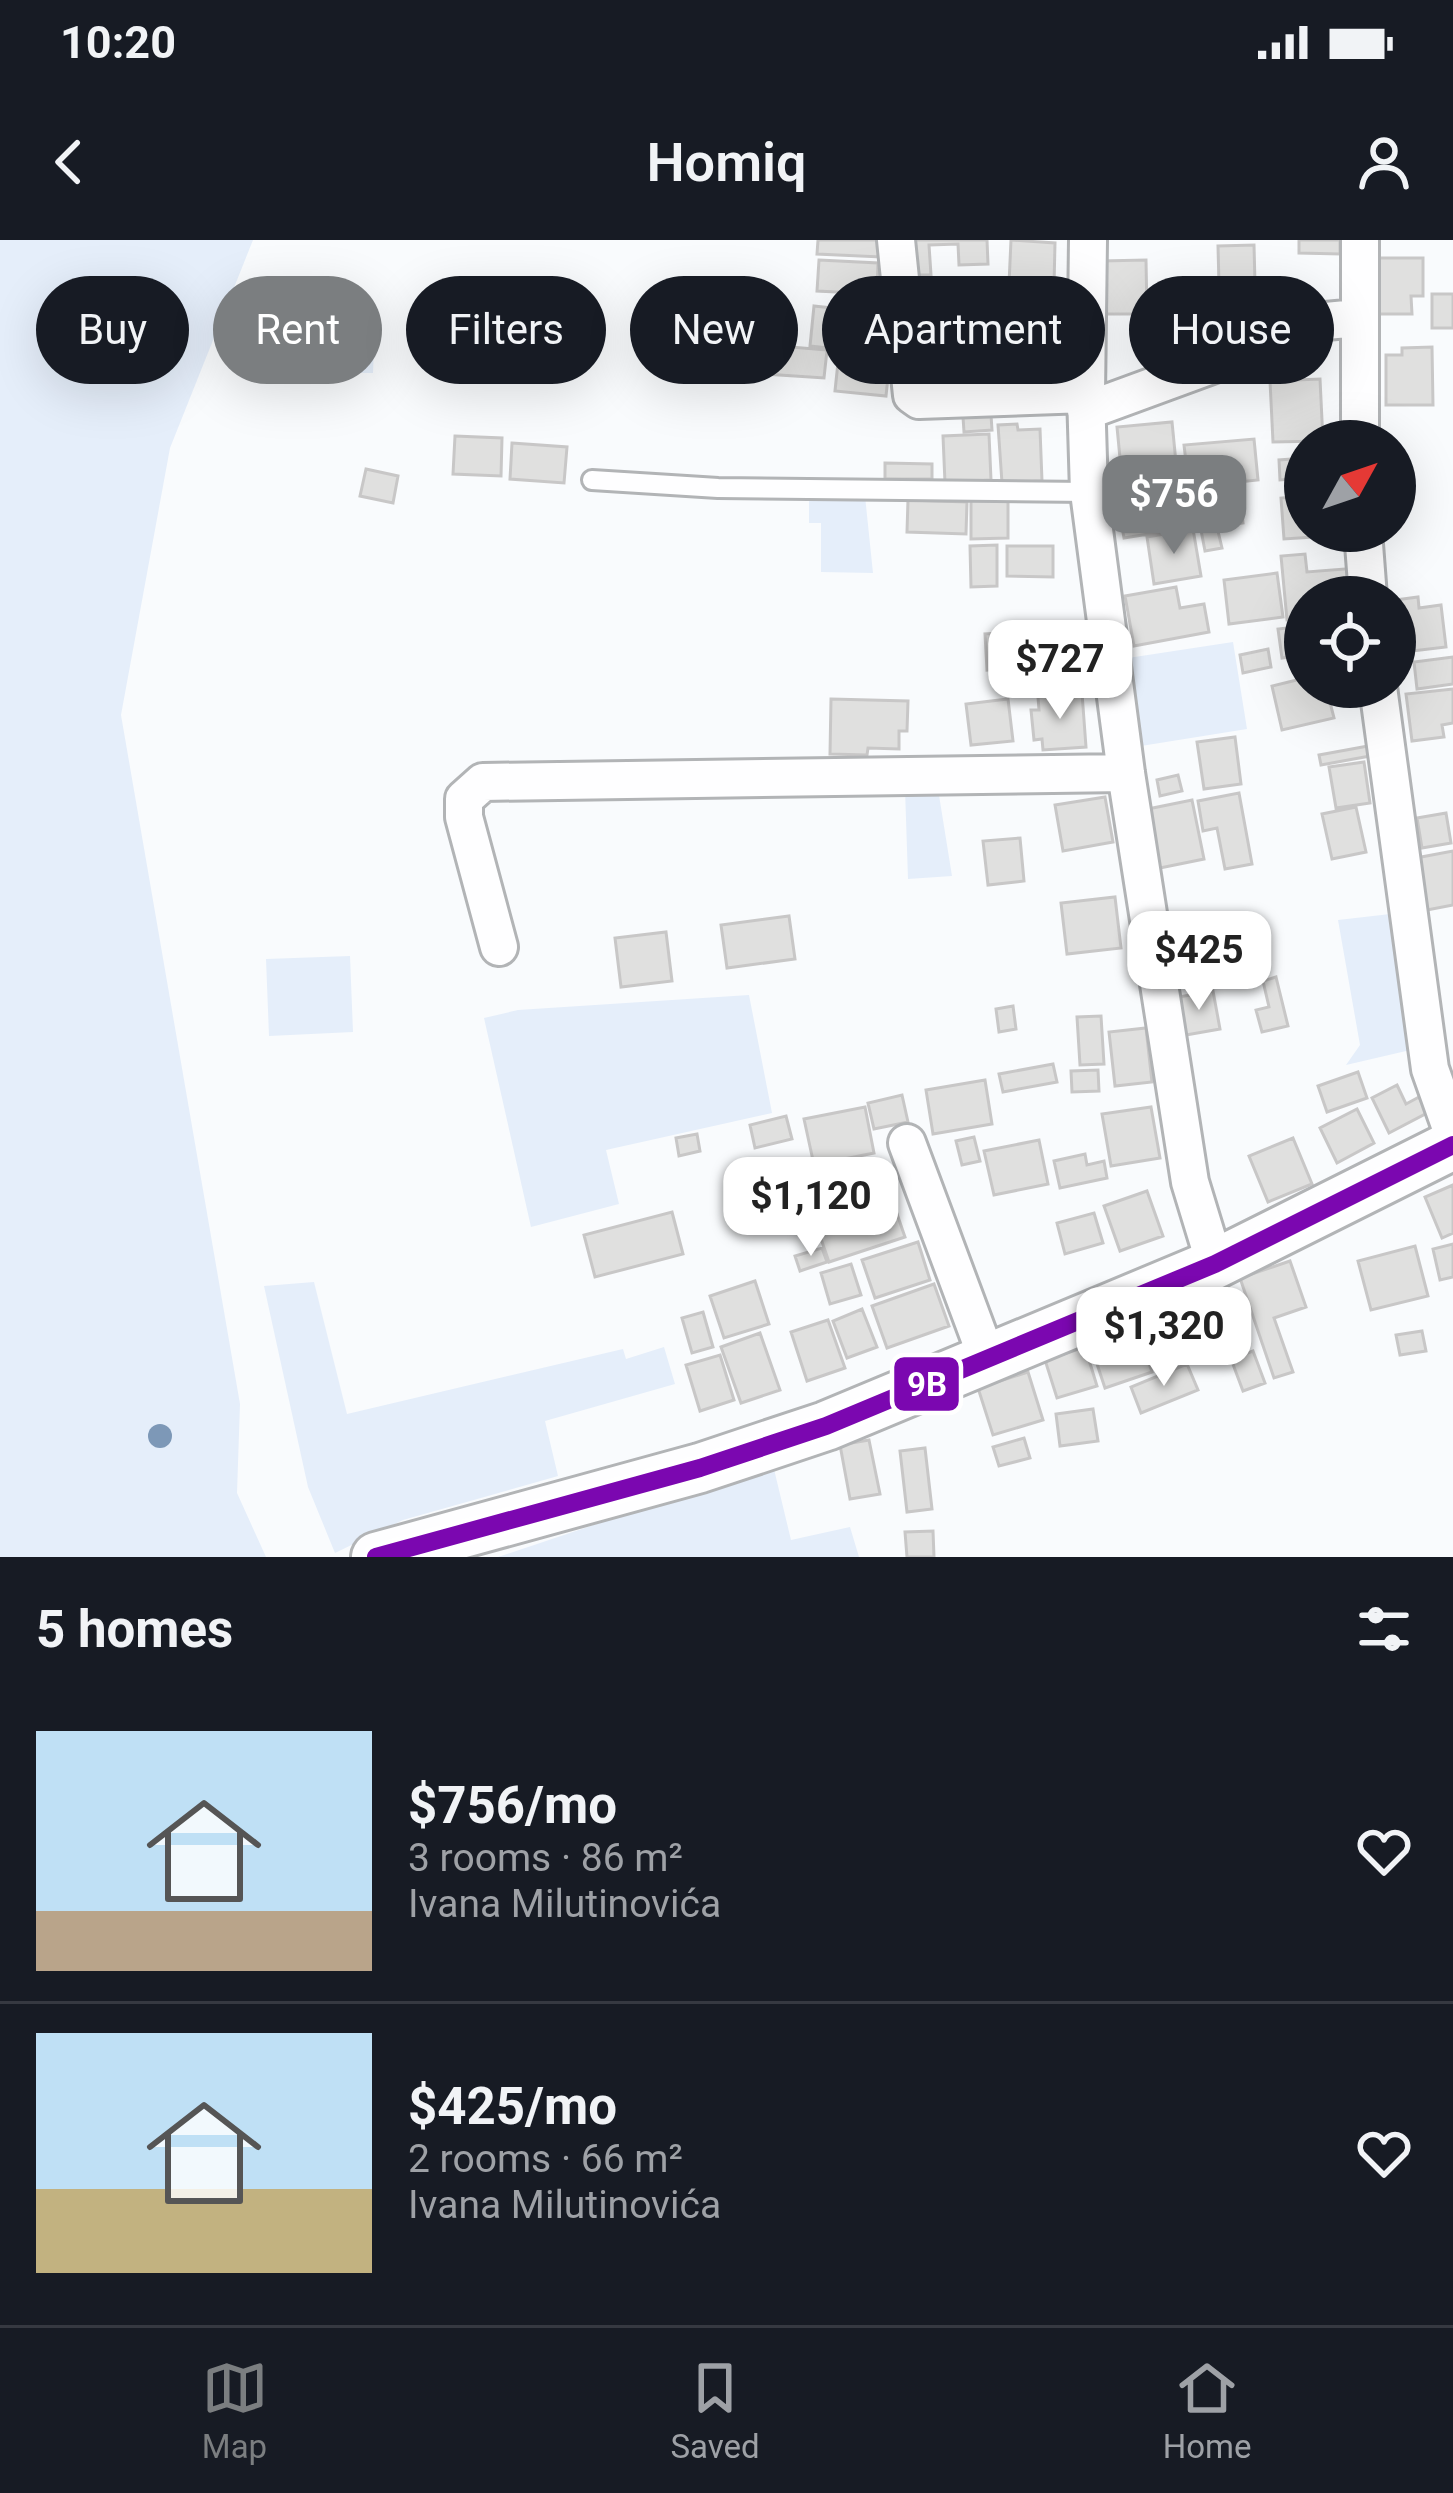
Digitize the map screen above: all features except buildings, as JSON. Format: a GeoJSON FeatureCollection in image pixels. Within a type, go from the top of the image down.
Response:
{"type":"FeatureCollection","features":[{"type":"Feature","properties":{"kind":"street"},"geometry":{"type":"LineString","coordinates":[[896,240],[912,395],[919,400],[1086,403],[1244,352],[1271,326],[1358,318]]}},
{"type":"Feature","properties":{"kind":"street"},"geometry":{"type":"LineString","coordinates":[[1088,240],[1089,492],[1126,773],[1190,1182],[1215,1264]]}},
{"type":"Feature","properties":{"kind":"street"},"geometry":{"type":"LineString","coordinates":[[1360,240],[1360,420]]}},
{"type":"Feature","properties":{"kind":"street"},"geometry":{"type":"LineString","coordinates":[[1381,708],[1430,1070],[1453,1134]]}},
{"type":"Feature","properties":{"kind":"street"},"geometry":{"type":"LineString","coordinates":[[499,947],[464,817],[464,799],[483,782],[1126,773]]}},
{"type":"Feature","properties":{"kind":"street"},"geometry":{"type":"LineString","coordinates":[[907,1143],[987,1358]]}},
{"type":"Feature","properties":{"kind":"street"},"geometry":{"type":"LineString","coordinates":[[376,1557],[700,1468],[826,1426],[1215,1264],[1453,1145]]}},
{"type":"Feature","properties":{"kind":"lane"},"geometry":{"type":"LineString","coordinates":[[592,480],[718,488],[1089,492]]}},
{"type":"Feature","properties":{"kind":"shaded area"},"geometry":{"type":"Polygon","coordinates":[[[0,240],[253,240],[239,276],[213,276],[213,340],[170,448],[121,715],[240,1404],[237,1493],[266,1557],[0,1557],[0,240]]]}},
{"type":"Feature","properties":{"kind":"shaded area"},"geometry":{"type":"Polygon","coordinates":[[[809,494],[865,496],[873,573],[821,572],[821,523],[809,523],[809,494]]]}},
{"type":"Feature","properties":{"kind":"shaded area"},"geometry":{"type":"Polygon","coordinates":[[[1233,642],[1247,729],[1141,746],[1128,658],[1233,642]]]}},
{"type":"Feature","properties":{"kind":"shaded area"},"geometry":{"type":"Polygon","coordinates":[[[905,789],[938,789],[952,876],[908,879],[905,789]]]}},
{"type":"Feature","properties":{"kind":"shaded area"},"geometry":{"type":"Polygon","coordinates":[[[1399,913],[1419,1048],[1346,1065],[1360,1045],[1338,920],[1399,913]]]}},
{"type":"Feature","properties":{"kind":"shaded area"},"geometry":{"type":"Polygon","coordinates":[[[350,956],[353,1032],[269,1036],[266,959],[350,956]]]}},
{"type":"Feature","properties":{"kind":"shaded area"},"geometry":{"type":"Polygon","coordinates":[[[749,995],[772,1113],[606,1150],[619,1204],[531,1227],[484,1018],[518,1010],[749,995]]]}},
{"type":"Feature","properties":{"kind":"shaded area"},"geometry":{"type":"Polygon","coordinates":[[[314,1282],[347,1414],[623,1349],[626,1359],[664,1347],[675,1384],[545,1421],[558,1476],[403,1520],[335,1553],[308,1487],[264,1286],[314,1282]]]}},
{"type":"Feature","properties":{"kind":"shaded area"},"geometry":{"type":"Polygon","coordinates":[[[773,1465],[791,1540],[850,1527],[859,1557],[498,1557],[773,1465]]]}},
{"type":"Feature","properties":{"kind":"transit line","name":"9B"},"geometry":{"type":"LineString","coordinates":[[376,1557],[700,1468],[826,1426],[1215,1264],[1453,1145]]}}]}
